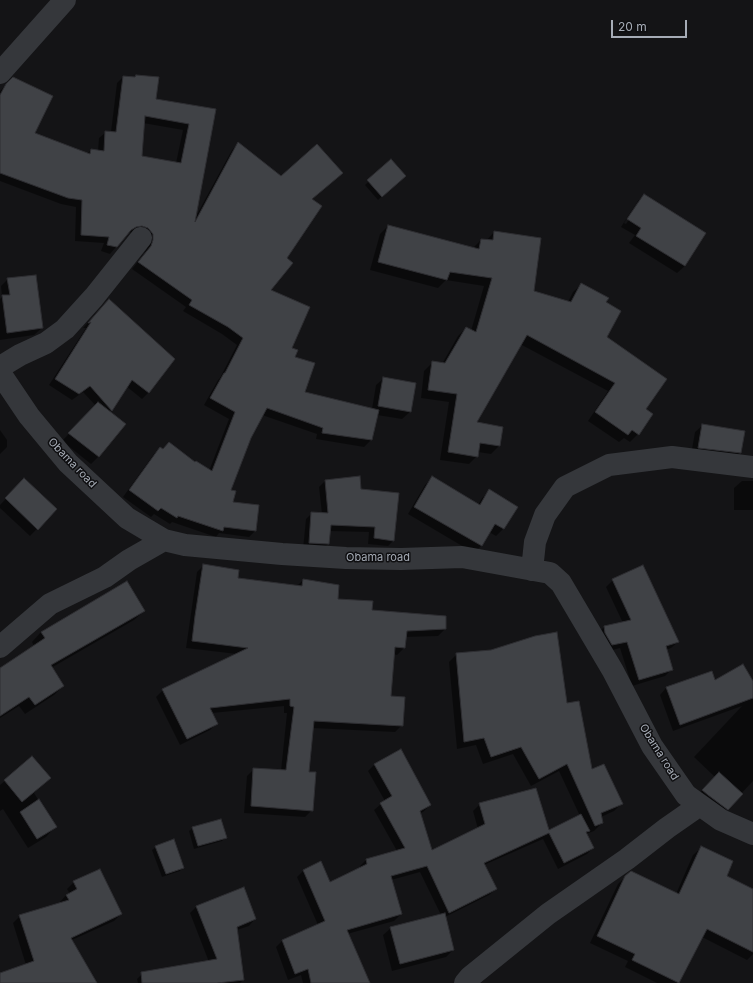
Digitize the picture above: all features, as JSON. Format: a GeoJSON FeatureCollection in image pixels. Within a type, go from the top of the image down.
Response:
{"type":"FeatureCollection","features":[{"type":"Feature","properties":{"kind":"street"},"geometry":{"type":"LineString","coordinates":[[0,73],[65,0]]}},
{"type":"Feature","properties":{"kind":"street"},"geometry":{"type":"LineString","coordinates":[[0,367],[46,342],[65,329],[94,297],[141,238]]}},
{"type":"Feature","properties":{"kind":"street","name":"Obama road"},"geometry":{"type":"LineString","coordinates":[[0,373],[29,416],[68,463],[127,518],[164,540],[185,545],[346,558],[401,559],[462,557],[550,573],[561,583],[613,671],[652,746],[686,795],[721,820],[753,834]]}},
{"type":"Feature","properties":{"kind":"street"},"geometry":{"type":"LineString","coordinates":[[532,570],[535,542],[545,515],[565,487],[609,465],[672,457],[753,467]]}},
{"type":"Feature","properties":{"kind":"street"},"geometry":{"type":"LineString","coordinates":[[0,647],[50,604],[105,577],[129,560],[164,540]]}},
{"type":"Feature","properties":{"kind":"street"},"geometry":{"type":"LineString","coordinates":[[466,983],[470,977],[548,914],[627,859],[700,805]]}},
{"type":"Feature","properties":{"kind":"building"},"geometry":{"type":"Polygon","coordinates":[[[136,75],[159,77],[156,99],[216,109],[195,222],[238,142],[281,176],[317,144],[343,173],[312,199],[322,206],[287,258],[293,263],[271,290],[310,307],[292,348],[298,350],[295,357],[315,363],[305,392],[379,410],[372,440],[322,433],[323,428],[267,408],[251,438],[231,490],[236,491],[233,502],[259,505],[256,531],[224,527],[223,531],[178,516],[177,518],[161,508],[158,511],[129,490],[160,447],[163,449],[169,442],[195,462],[196,461],[212,471],[235,412],[210,398],[243,338],[228,327],[189,305],[192,300],[138,262],[151,246],[153,240],[153,234],[148,228],[142,226],[131,230],[117,247],[107,245],[109,237],[81,235],[82,200],[68,198],[0,173],[0,95],[6,84],[13,77],[53,96],[35,133],[90,154],[91,149],[104,151],[105,131],[116,132],[123,76],[135,77],[136,75]],[[145,116],[142,156],[181,163],[189,124],[145,116]]]}},
{"type":"Feature","properties":{"kind":"building"},"geometry":{"type":"Polygon","coordinates":[[[391,159],[406,176],[382,197],[367,180],[391,159]]]}},
{"type":"Feature","properties":{"kind":"building"},"geometry":{"type":"Polygon","coordinates":[[[644,194],[706,233],[685,266],[636,236],[641,228],[627,219],[644,194]]]}},
{"type":"Feature","properties":{"kind":"building"},"geometry":{"type":"Polygon","coordinates":[[[388,225],[479,249],[481,239],[493,240],[494,231],[541,238],[534,291],[571,302],[581,283],[609,298],[606,302],[621,311],[607,337],[667,379],[646,409],[653,414],[639,435],[632,430],[628,435],[595,412],[615,383],[527,335],[477,422],[503,427],[500,446],[480,443],[478,457],[448,452],[457,394],[428,390],[432,361],[445,363],[466,327],[476,332],[492,278],[450,272],[447,280],[378,262],[388,225]]]}},
{"type":"Feature","properties":{"kind":"building"},"geometry":{"type":"Polygon","coordinates":[[[36,275],[43,328],[7,333],[2,295],[10,295],[7,278],[36,275]]]}},
{"type":"Feature","properties":{"kind":"building"},"geometry":{"type":"Polygon","coordinates":[[[109,299],[175,359],[149,393],[132,380],[112,411],[90,386],[79,394],[55,379],[91,322],[88,323],[109,299]]]}},
{"type":"Feature","properties":{"kind":"building"},"geometry":{"type":"Polygon","coordinates":[[[383,377],[416,383],[411,412],[378,406],[383,377]]]}},
{"type":"Feature","properties":{"kind":"building"},"geometry":{"type":"Polygon","coordinates":[[[98,402],[126,424],[99,457],[68,433],[98,402]]]}},
{"type":"Feature","properties":{"kind":"building"},"geometry":{"type":"Polygon","coordinates":[[[702,424],[745,431],[741,453],[698,448],[702,424]]]}},
{"type":"Feature","properties":{"kind":"building"},"geometry":{"type":"Polygon","coordinates":[[[360,476],[361,489],[399,493],[394,541],[374,538],[375,527],[331,525],[329,544],[309,543],[311,512],[328,513],[325,480],[360,476]]]}},
{"type":"Feature","properties":{"kind":"building"},"geometry":{"type":"Polygon","coordinates":[[[432,476],[480,505],[489,489],[518,507],[504,529],[495,524],[482,546],[414,507],[432,476]]]}},
{"type":"Feature","properties":{"kind":"building"},"geometry":{"type":"Polygon","coordinates":[[[24,478],[57,509],[38,530],[5,498],[24,478]]]}},
{"type":"Feature","properties":{"kind":"building"},"geometry":{"type":"Polygon","coordinates":[[[203,564],[239,570],[238,578],[302,586],[303,579],[339,585],[338,599],[373,601],[372,610],[446,616],[446,629],[407,631],[405,648],[395,647],[391,696],[405,697],[403,726],[314,721],[309,772],[316,772],[313,811],[251,806],[253,768],[286,770],[294,707],[290,706],[290,699],[210,708],[218,724],[187,739],[162,689],[248,648],[192,641],[203,564]]]}},
{"type":"Feature","properties":{"kind":"building"},"geometry":{"type":"Polygon","coordinates":[[[643,565],[679,642],[666,646],[673,670],[639,680],[627,642],[612,645],[605,633],[604,626],[631,620],[612,579],[643,565]]]}},
{"type":"Feature","properties":{"kind":"building"},"geometry":{"type":"Polygon","coordinates":[[[127,581],[145,611],[51,665],[64,686],[35,705],[29,697],[0,716],[0,668],[45,638],[41,632],[127,581]]]}},
{"type":"Feature","properties":{"kind":"building"},"geometry":{"type":"Polygon","coordinates":[[[557,632],[567,703],[579,701],[592,769],[604,764],[623,804],[601,813],[603,823],[595,826],[567,764],[539,779],[521,747],[491,757],[484,738],[464,742],[456,653],[491,650],[535,636],[557,632]]]}},
{"type":"Feature","properties":{"kind":"building"},"geometry":{"type":"Polygon","coordinates":[[[743,664],[753,681],[753,698],[680,725],[666,687],[712,671],[715,680],[743,664]]]}},
{"type":"Feature","properties":{"kind":"building"},"geometry":{"type":"Polygon","coordinates":[[[401,749],[431,805],[420,811],[432,850],[485,824],[479,803],[536,788],[549,830],[581,814],[590,831],[586,832],[594,848],[564,863],[549,833],[484,863],[497,889],[449,913],[427,866],[391,876],[402,914],[347,930],[370,983],[311,983],[308,969],[295,974],[282,940],[325,921],[303,870],[321,861],[330,882],[367,864],[366,859],[405,848],[380,803],[392,796],[374,764],[401,749]]]}},
{"type":"Feature","properties":{"kind":"building"},"geometry":{"type":"Polygon","coordinates":[[[32,756],[51,778],[22,802],[4,780],[32,756]]]}},
{"type":"Feature","properties":{"kind":"building"},"geometry":{"type":"Polygon","coordinates":[[[719,772],[743,794],[728,810],[702,790],[719,772]]]}},
{"type":"Feature","properties":{"kind":"building"},"geometry":{"type":"Polygon","coordinates":[[[39,799],[57,827],[37,839],[20,812],[39,799]]]}},
{"type":"Feature","properties":{"kind":"building"},"geometry":{"type":"Polygon","coordinates":[[[221,819],[227,838],[198,846],[192,827],[221,819]]]}},
{"type":"Feature","properties":{"kind":"building"},"geometry":{"type":"Polygon","coordinates":[[[174,839],[184,868],[166,874],[155,846],[174,839]]]}},
{"type":"Feature","properties":{"kind":"building"},"geometry":{"type":"Polygon","coordinates":[[[701,846],[733,861],[727,876],[753,889],[753,952],[707,929],[679,983],[632,960],[635,954],[597,936],[625,876],[631,871],[679,894],[701,846]]]}},
{"type":"Feature","properties":{"kind":"building"},"geometry":{"type":"Polygon","coordinates":[[[100,869],[122,914],[71,938],[97,983],[0,983],[0,973],[34,961],[19,915],[69,900],[66,895],[77,889],[73,881],[100,869]]]}},
{"type":"Feature","properties":{"kind":"building"},"geometry":{"type":"Polygon","coordinates":[[[244,887],[256,919],[237,927],[244,980],[217,983],[142,983],[141,972],[217,959],[196,906],[244,887]]]}},
{"type":"Feature","properties":{"kind":"building"},"geometry":{"type":"Polygon","coordinates":[[[445,913],[454,950],[400,964],[390,927],[445,913]]]}}]}
